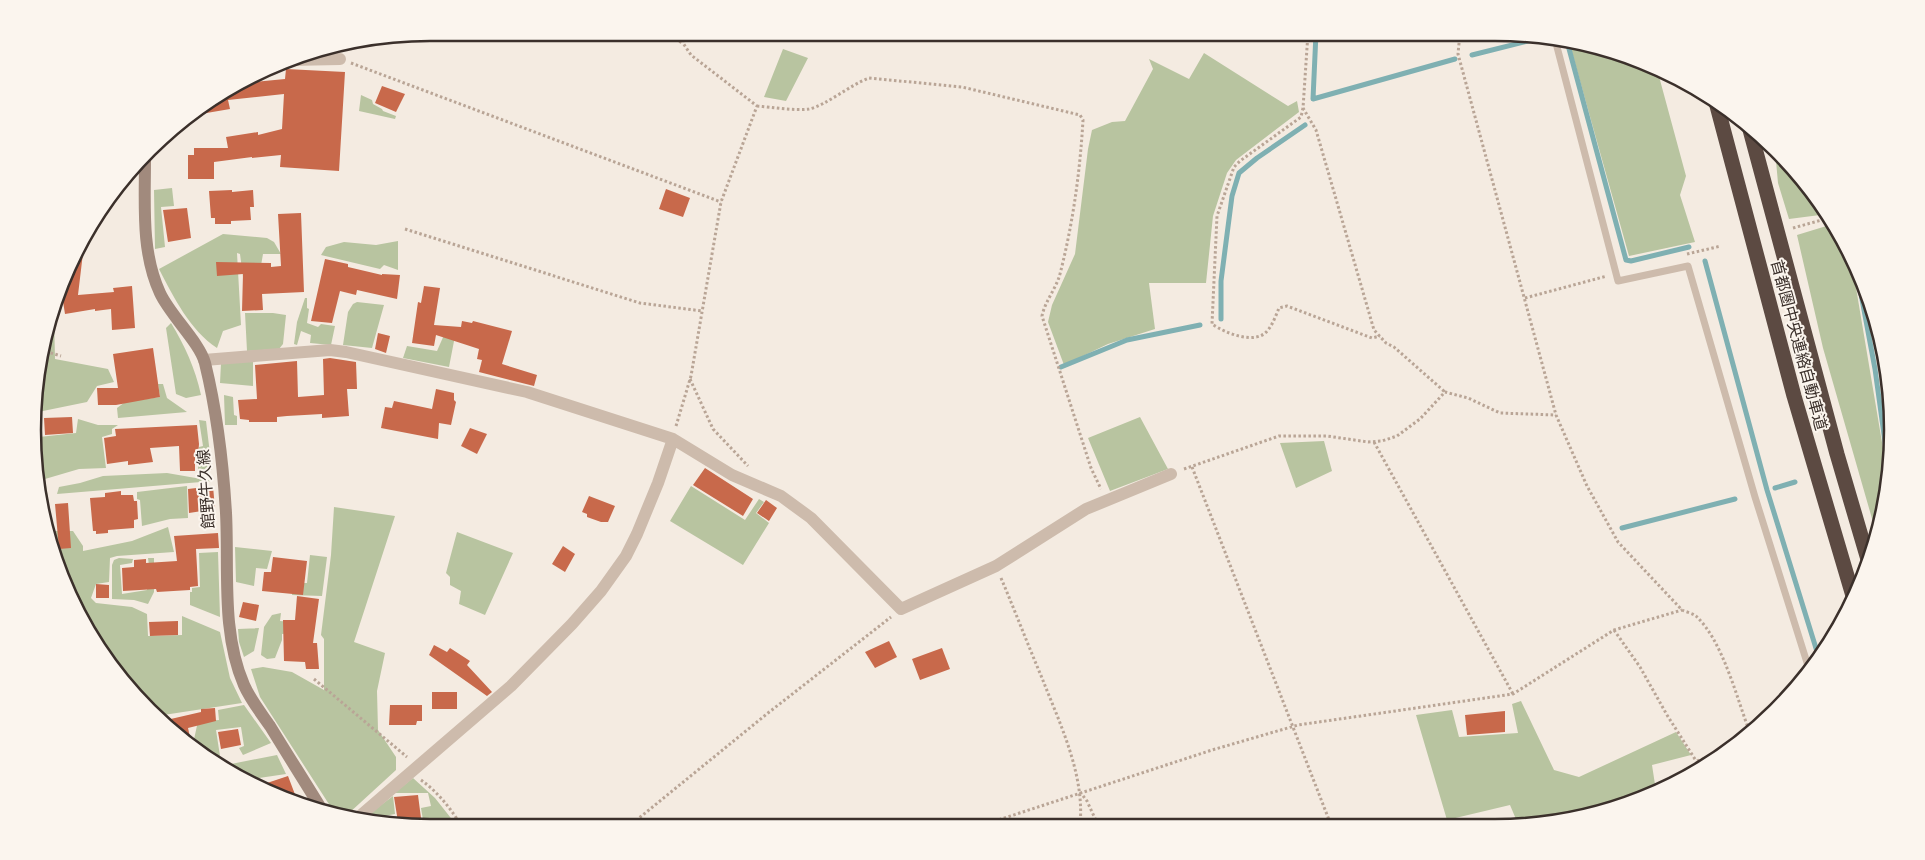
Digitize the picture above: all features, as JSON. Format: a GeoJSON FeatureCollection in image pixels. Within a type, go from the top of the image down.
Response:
{"type":"FeatureCollection","features":[{"type":"Feature","properties":{"kind":"highway","name":"首都圏中央連絡自動車道"},"geometry":{"type":"LineString","coordinates":[[1719,113],[1794,396],[1850,587]]}},
{"type":"Feature","properties":{"kind":"highway","name":"首都圏中央連絡自動車道"},"geometry":{"type":"LineString","coordinates":[[1753,139],[1836,454],[1865,550]]}},
{"type":"Feature","properties":{"kind":"main road","name":"館野牛久線"},"geometry":{"type":"LineString","coordinates":[[145,166],[146,238],[149,265],[168,308],[204,360],[217,420],[226,513],[228,604],[231,639],[236,661],[244,686],[317,802]]}},
{"type":"Feature","properties":{"kind":"street"},"geometry":{"type":"LineString","coordinates":[[312,60],[340,59]]}},
{"type":"Feature","properties":{"kind":"street"},"geometry":{"type":"LineString","coordinates":[[204,360],[330,350],[346,352],[527,392],[673,439],[732,475],[781,496],[811,518],[901,609],[996,566],[1086,510],[1171,474]]}},
{"type":"Feature","properties":{"kind":"street"},"geometry":{"type":"LineString","coordinates":[[364,813],[511,686],[572,624],[600,591],[626,556],[637,534],[673,439]]}},
{"type":"Feature","properties":{"kind":"lane"},"geometry":{"type":"LineString","coordinates":[[1557,47],[1618,281],[1688,266],[1754,497],[1807,662]]}},
{"type":"Feature","properties":{"kind":"path"},"geometry":{"type":"LineString","coordinates":[[679,41],[704,66],[757,106],[810,109],[836,96],[856,82],[869,78],[962,87],[1080,115],[1083,120],[1080,168],[1066,247],[1059,277],[1042,316],[1091,468],[1106,501]]}},
{"type":"Feature","properties":{"kind":"path"},"geometry":{"type":"LineString","coordinates":[[1307,41],[1301,117],[1240,161],[1234,168],[1217,216],[1212,324],[1247,338],[1261,336],[1268,331],[1280,308],[1287,306],[1372,338],[1380,336]]}},
{"type":"Feature","properties":{"kind":"path"},"geometry":{"type":"LineString","coordinates":[[1459,41],[1458,54],[1556,415],[1587,486],[1618,542],[1682,610],[1694,614],[1706,628],[1718,648],[1747,725]]}},
{"type":"Feature","properties":{"kind":"path"},"geometry":{"type":"LineString","coordinates":[[340,59],[721,202]]}},
{"type":"Feature","properties":{"kind":"path"},"geometry":{"type":"LineString","coordinates":[[673,439],[690,378],[721,202],[757,106]]}},
{"type":"Feature","properties":{"kind":"path"},"geometry":{"type":"LineString","coordinates":[[1303,108],[1316,130],[1374,330],[1386,343],[1394,346],[1445,392],[1468,398],[1500,413],[1556,415]]}},
{"type":"Feature","properties":{"kind":"path"},"geometry":{"type":"LineString","coordinates":[[1793,228],[1822,220]]}},
{"type":"Feature","properties":{"kind":"path"},"geometry":{"type":"LineString","coordinates":[[405,229],[640,303],[702,311]]}},
{"type":"Feature","properties":{"kind":"path"},"geometry":{"type":"LineString","coordinates":[[49,352],[61,356]]}},
{"type":"Feature","properties":{"kind":"path"},"geometry":{"type":"LineString","coordinates":[[690,378],[713,429],[760,478],[766,490]]}},
{"type":"Feature","properties":{"kind":"path"},"geometry":{"type":"LineString","coordinates":[[1171,474],[1279,436],[1327,436],[1374,442],[1398,436],[1420,419],[1445,392]]}},
{"type":"Feature","properties":{"kind":"path"},"geometry":{"type":"LineString","coordinates":[[1374,442],[1513,694]]}},
{"type":"Feature","properties":{"kind":"path"},"geometry":{"type":"LineString","coordinates":[[1192,467],[1329,819]]}},
{"type":"Feature","properties":{"kind":"path"},"geometry":{"type":"LineString","coordinates":[[996,566],[1064,734],[1080,792],[1082,808],[1081,819]]}},
{"type":"Feature","properties":{"kind":"path"},"geometry":{"type":"LineString","coordinates":[[638,819],[768,713],[901,609]]}},
{"type":"Feature","properties":{"kind":"path"},"geometry":{"type":"LineString","coordinates":[[1001,819],[1212,750],[1292,727],[1513,694],[1614,630],[1682,610]]}},
{"type":"Feature","properties":{"kind":"path"},"geometry":{"type":"LineString","coordinates":[[1614,630],[1640,667],[1667,715],[1697,761],[1700,760]]}},
{"type":"Feature","properties":{"kind":"path"},"geometry":{"type":"LineString","coordinates":[[314,679],[414,769],[457,819]]}},
{"type":"Feature","properties":{"kind":"path"},"geometry":{"type":"LineString","coordinates":[[1080,792],[1087,801],[1095,819]]}},
{"type":"Feature","properties":{"kind":"green space"},"geometry":{"type":"Polygon","coordinates":[[[783,49],[808,58],[786,101],[764,97],[783,49]]]}},
{"type":"Feature","properties":{"kind":"green space"},"geometry":{"type":"Polygon","coordinates":[[[1571,49],[1596,54],[1659,78],[1686,176],[1680,195],[1695,242],[1629,256],[1571,49]]]}},
{"type":"Feature","properties":{"kind":"green space"},"geometry":{"type":"Polygon","coordinates":[[[1204,53],[1288,106],[1297,101],[1299,112],[1236,160],[1227,173],[1213,216],[1206,283],[1149,283],[1155,329],[1108,344],[1064,365],[1048,322],[1052,305],[1075,254],[1092,130],[1112,122],[1125,121],[1153,69],[1149,59],[1189,79],[1204,53]]]}},
{"type":"Feature","properties":{"kind":"green space"},"geometry":{"type":"Polygon","coordinates":[[[361,95],[372,100],[373,104],[383,111],[396,116],[395,119],[359,111],[361,95]]]}},
{"type":"Feature","properties":{"kind":"green space"},"geometry":{"type":"Polygon","coordinates":[[[1776,162],[1803,193],[1819,215],[1789,219],[1778,183],[1776,162]]]}},
{"type":"Feature","properties":{"kind":"green space"},"geometry":{"type":"Polygon","coordinates":[[[172,188],[174,206],[161,207],[165,247],[155,249],[154,190],[172,188]]]}},
{"type":"Feature","properties":{"kind":"green space"},"geometry":{"type":"Polygon","coordinates":[[[1826,226],[1844,258],[1856,285],[1883,450],[1873,522],[1823,348],[1797,235],[1826,226]]]}},
{"type":"Feature","properties":{"kind":"green space"},"geometry":{"type":"Polygon","coordinates":[[[223,234],[267,238],[274,242],[281,254],[263,254],[259,277],[243,277],[240,254],[237,253],[241,325],[223,331],[217,348],[207,341],[191,323],[159,269],[223,234]]]}},
{"type":"Feature","properties":{"kind":"green space"},"geometry":{"type":"Polygon","coordinates":[[[398,241],[398,270],[384,265],[380,269],[321,255],[326,247],[344,242],[376,245],[398,241]]]}},
{"type":"Feature","properties":{"kind":"green space"},"geometry":{"type":"Polygon","coordinates":[[[305,298],[307,298],[307,308],[309,309],[307,323],[318,327],[321,324],[335,326],[331,345],[310,343],[311,335],[301,331],[297,345],[294,344],[297,322],[305,298]]]}},
{"type":"Feature","properties":{"kind":"green space"},"geometry":{"type":"Polygon","coordinates":[[[357,302],[384,305],[372,348],[343,345],[348,312],[353,304],[357,302]]]}},
{"type":"Feature","properties":{"kind":"green space"},"geometry":{"type":"Polygon","coordinates":[[[245,313],[286,315],[283,344],[279,349],[247,351],[245,313]]]}},
{"type":"Feature","properties":{"kind":"green space"},"geometry":{"type":"Polygon","coordinates":[[[171,323],[189,358],[201,395],[186,398],[176,394],[166,328],[171,323]]]}},
{"type":"Feature","properties":{"kind":"green space"},"geometry":{"type":"Polygon","coordinates":[[[54,328],[55,359],[108,369],[114,382],[97,386],[87,402],[42,411],[45,379],[54,328]]]}},
{"type":"Feature","properties":{"kind":"green space"},"geometry":{"type":"Polygon","coordinates":[[[444,335],[455,336],[449,367],[403,358],[407,346],[437,351],[444,335]]]}},
{"type":"Feature","properties":{"kind":"green space"},"geometry":{"type":"Polygon","coordinates":[[[253,361],[253,386],[220,383],[221,363],[253,361]]]}},
{"type":"Feature","properties":{"kind":"green space"},"geometry":{"type":"Polygon","coordinates":[[[158,384],[163,384],[167,398],[187,412],[118,418],[117,408],[125,402],[160,397],[158,384]]]}},
{"type":"Feature","properties":{"kind":"green space"},"geometry":{"type":"Polygon","coordinates":[[[224,395],[233,397],[234,415],[237,416],[237,425],[225,425],[224,395]]]}},
{"type":"Feature","properties":{"kind":"green space"},"geometry":{"type":"Polygon","coordinates":[[[1140,417],[1168,469],[1110,491],[1088,438],[1140,417]]]}},
{"type":"Feature","properties":{"kind":"green space"},"geometry":{"type":"Polygon","coordinates":[[[78,419],[98,425],[118,425],[112,429],[112,434],[102,437],[106,468],[79,469],[45,479],[50,509],[45,481],[41,437],[76,433],[78,419]]]}},
{"type":"Feature","properties":{"kind":"green space"},"geometry":{"type":"Polygon","coordinates":[[[199,420],[206,421],[212,470],[198,470],[199,447],[203,446],[199,420]]]}},
{"type":"Feature","properties":{"kind":"green space"},"geometry":{"type":"Polygon","coordinates":[[[1324,441],[1332,471],[1296,488],[1280,443],[1324,441]]]}},
{"type":"Feature","properties":{"kind":"green space"},"geometry":{"type":"Polygon","coordinates":[[[167,473],[213,481],[57,494],[59,487],[103,476],[167,473]]]}},
{"type":"Feature","properties":{"kind":"green space"},"geometry":{"type":"Polygon","coordinates":[[[187,486],[188,518],[170,519],[142,526],[140,500],[137,499],[137,492],[187,486]]]}},
{"type":"Feature","properties":{"kind":"green space"},"geometry":{"type":"Polygon","coordinates":[[[691,486],[745,520],[759,499],[764,502],[756,513],[769,523],[743,565],[670,521],[691,486]]]}},
{"type":"Feature","properties":{"kind":"green space"},"geometry":{"type":"Polygon","coordinates":[[[334,507],[395,516],[354,642],[385,653],[377,691],[378,730],[396,757],[396,770],[352,811],[330,806],[260,697],[251,669],[263,667],[292,672],[324,690],[324,639],[321,635],[331,555],[334,507]]]}},
{"type":"Feature","properties":{"kind":"green space"},"geometry":{"type":"Polygon","coordinates":[[[168,527],[174,552],[110,558],[109,582],[96,584],[91,598],[96,603],[132,607],[147,614],[148,636],[182,635],[182,616],[220,632],[230,678],[242,703],[166,715],[155,705],[122,667],[93,624],[71,579],[54,531],[73,531],[83,546],[83,551],[132,541],[168,527]]]}},
{"type":"Feature","properties":{"kind":"green space"},"geometry":{"type":"Polygon","coordinates":[[[457,532],[513,553],[485,615],[459,604],[461,591],[450,585],[450,577],[446,573],[457,532]]]}},
{"type":"Feature","properties":{"kind":"green space"},"geometry":{"type":"Polygon","coordinates":[[[235,547],[272,551],[267,569],[256,568],[254,586],[236,582],[235,547]]]}},
{"type":"Feature","properties":{"kind":"green space"},"geometry":{"type":"Polygon","coordinates":[[[218,552],[220,617],[190,605],[190,592],[192,592],[192,588],[200,587],[199,553],[218,552]]]}},
{"type":"Feature","properties":{"kind":"green space"},"geometry":{"type":"Polygon","coordinates":[[[310,555],[327,557],[322,596],[292,595],[293,583],[307,583],[310,555]]]}},
{"type":"Feature","properties":{"kind":"green space"},"geometry":{"type":"Polygon","coordinates":[[[119,558],[133,559],[132,563],[120,565],[122,594],[147,590],[147,574],[150,573],[148,558],[154,558],[154,592],[148,604],[134,600],[112,599],[112,565],[114,560],[119,558]]]}},
{"type":"Feature","properties":{"kind":"green space"},"geometry":{"type":"Polygon","coordinates":[[[281,613],[280,621],[292,622],[293,633],[282,634],[282,640],[275,658],[267,659],[261,655],[264,627],[272,615],[281,613]]]}},
{"type":"Feature","properties":{"kind":"green space"},"geometry":{"type":"Polygon","coordinates":[[[259,628],[254,651],[244,657],[239,642],[238,629],[259,628]]]}},
{"type":"Feature","properties":{"kind":"green space"},"geometry":{"type":"Polygon","coordinates":[[[1521,701],[1554,770],[1579,777],[1676,732],[1691,755],[1652,765],[1655,784],[1596,806],[1516,818],[1510,805],[1447,819],[1416,715],[1452,710],[1459,737],[1518,733],[1512,704],[1521,701]]]}},
{"type":"Feature","properties":{"kind":"green space"},"geometry":{"type":"Polygon","coordinates":[[[244,705],[271,743],[243,755],[239,748],[244,746],[241,727],[216,730],[220,756],[216,754],[194,739],[198,721],[219,720],[218,710],[244,705]]]}},
{"type":"Feature","properties":{"kind":"green space"},"geometry":{"type":"Polygon","coordinates":[[[277,755],[286,774],[257,778],[231,764],[277,755]]]}},
{"type":"Feature","properties":{"kind":"green space"},"geometry":{"type":"Polygon","coordinates":[[[413,778],[435,798],[452,819],[423,819],[421,808],[431,806],[428,793],[394,793],[413,778]]]}},
{"type":"Feature","properties":{"kind":"green space"},"geometry":{"type":"Polygon","coordinates":[[[393,796],[395,814],[386,816],[370,814],[393,796]]]}},
{"type":"Feature","properties":{"kind":"building"},"geometry":{"type":"Polygon","coordinates":[[[286,69],[345,72],[339,171],[280,167],[281,155],[214,162],[214,179],[188,179],[188,155],[194,155],[194,148],[228,148],[226,137],[258,132],[258,135],[282,129],[284,94],[228,100],[230,109],[205,113],[257,82],[285,79],[286,69]]]}},
{"type":"Feature","properties":{"kind":"building"},"geometry":{"type":"Polygon","coordinates":[[[382,86],[405,94],[396,112],[375,103],[382,86]]]}},
{"type":"Feature","properties":{"kind":"building"},"geometry":{"type":"Polygon","coordinates":[[[666,189],[690,198],[683,217],[659,209],[666,189]]]}},
{"type":"Feature","properties":{"kind":"building"},"geometry":{"type":"Polygon","coordinates":[[[232,190],[232,192],[253,190],[254,207],[250,207],[251,220],[231,221],[231,224],[215,224],[215,218],[211,218],[209,191],[232,190]]]}},
{"type":"Feature","properties":{"kind":"building"},"geometry":{"type":"Polygon","coordinates":[[[187,208],[191,238],[168,242],[163,210],[187,208]]]}},
{"type":"Feature","properties":{"kind":"building"},"geometry":{"type":"Polygon","coordinates":[[[301,213],[304,292],[262,294],[263,310],[242,311],[243,274],[217,276],[216,262],[271,263],[271,267],[281,266],[278,214],[301,213]]]}},
{"type":"Feature","properties":{"kind":"building"},"geometry":{"type":"Polygon","coordinates":[[[83,255],[78,295],[114,292],[113,288],[132,286],[135,328],[112,330],[111,309],[95,311],[95,309],[65,314],[63,302],[83,255]]]}},
{"type":"Feature","properties":{"kind":"building"},"geometry":{"type":"Polygon","coordinates":[[[325,259],[382,275],[400,275],[397,299],[357,290],[356,295],[340,291],[332,323],[311,321],[325,259]]]}},
{"type":"Feature","properties":{"kind":"building"},"geometry":{"type":"Polygon","coordinates":[[[424,286],[440,288],[434,325],[461,327],[462,321],[472,323],[473,321],[512,331],[502,364],[537,375],[534,386],[479,372],[482,360],[477,359],[479,349],[436,335],[434,346],[412,343],[418,302],[421,303],[424,286]]]}},
{"type":"Feature","properties":{"kind":"building"},"geometry":{"type":"Polygon","coordinates":[[[378,333],[390,336],[386,353],[375,349],[378,333]]]}},
{"type":"Feature","properties":{"kind":"building"},"geometry":{"type":"Polygon","coordinates":[[[153,348],[160,397],[116,405],[98,405],[97,388],[118,388],[113,354],[153,348]]]}},
{"type":"Feature","properties":{"kind":"building"},"geometry":{"type":"Polygon","coordinates":[[[330,358],[356,362],[357,389],[347,389],[349,416],[322,418],[322,414],[287,416],[277,417],[277,422],[249,422],[249,420],[240,419],[238,400],[257,399],[255,365],[297,361],[298,397],[324,395],[323,359],[330,358]]]}},
{"type":"Feature","properties":{"kind":"building"},"geometry":{"type":"Polygon","coordinates":[[[436,389],[454,393],[454,400],[456,402],[451,425],[439,423],[438,439],[381,428],[385,407],[392,408],[394,401],[432,409],[436,389]]]}},
{"type":"Feature","properties":{"kind":"building"},"geometry":{"type":"Polygon","coordinates":[[[72,417],[73,433],[45,435],[44,418],[72,417]]]}},
{"type":"Feature","properties":{"kind":"building"},"geometry":{"type":"Polygon","coordinates":[[[197,425],[199,444],[198,456],[195,456],[195,471],[180,471],[179,446],[150,448],[153,462],[128,465],[128,461],[107,464],[104,438],[116,436],[115,429],[197,425]]]}},
{"type":"Feature","properties":{"kind":"building"},"geometry":{"type":"Polygon","coordinates":[[[470,428],[487,434],[477,454],[461,446],[470,428]]]}},
{"type":"Feature","properties":{"kind":"building"},"geometry":{"type":"Polygon","coordinates":[[[705,468],[753,499],[743,516],[693,485],[705,468]]]}},
{"type":"Feature","properties":{"kind":"building"},"geometry":{"type":"Polygon","coordinates":[[[213,486],[215,509],[189,513],[188,489],[213,486]]]}},
{"type":"Feature","properties":{"kind":"building"},"geometry":{"type":"Polygon","coordinates":[[[121,491],[121,495],[133,495],[134,501],[137,501],[138,519],[134,520],[134,528],[108,530],[108,533],[96,534],[96,531],[93,531],[90,498],[105,497],[105,493],[121,491]]]}},
{"type":"Feature","properties":{"kind":"building"},"geometry":{"type":"Polygon","coordinates":[[[589,496],[615,506],[608,522],[601,522],[587,517],[587,514],[582,512],[589,496]]]}},
{"type":"Feature","properties":{"kind":"building"},"geometry":{"type":"Polygon","coordinates":[[[766,500],[777,508],[769,521],[757,513],[766,500]]]}},
{"type":"Feature","properties":{"kind":"building"},"geometry":{"type":"Polygon","coordinates":[[[68,503],[71,548],[60,549],[55,504],[68,503]]]}},
{"type":"Feature","properties":{"kind":"building"},"geometry":{"type":"Polygon","coordinates":[[[218,533],[219,548],[196,549],[198,586],[190,587],[190,590],[157,592],[156,589],[123,591],[122,568],[134,567],[134,560],[146,559],[146,563],[177,561],[174,536],[218,533]]]}},
{"type":"Feature","properties":{"kind":"building"},"geometry":{"type":"Polygon","coordinates":[[[563,546],[575,554],[565,572],[552,564],[563,546]]]}},
{"type":"Feature","properties":{"kind":"building"},"geometry":{"type":"Polygon","coordinates":[[[273,557],[307,561],[303,595],[262,591],[264,572],[271,572],[273,557]]]}},
{"type":"Feature","properties":{"kind":"building"},"geometry":{"type":"Polygon","coordinates":[[[96,584],[109,585],[109,598],[96,598],[96,584]]]}},
{"type":"Feature","properties":{"kind":"building"},"geometry":{"type":"Polygon","coordinates":[[[297,596],[319,599],[313,643],[317,643],[319,669],[306,669],[305,662],[284,661],[283,620],[295,620],[297,596]]]}},
{"type":"Feature","properties":{"kind":"building"},"geometry":{"type":"Polygon","coordinates":[[[243,602],[259,605],[256,621],[239,617],[243,602]]]}},
{"type":"Feature","properties":{"kind":"building"},"geometry":{"type":"Polygon","coordinates":[[[178,621],[178,635],[150,636],[149,622],[178,621]]]}},
{"type":"Feature","properties":{"kind":"building"},"geometry":{"type":"Polygon","coordinates":[[[889,641],[897,657],[875,668],[865,652],[889,641]]]}},
{"type":"Feature","properties":{"kind":"building"},"geometry":{"type":"Polygon","coordinates":[[[434,645],[447,652],[450,648],[470,661],[467,665],[492,692],[487,696],[429,655],[434,645]]]}},
{"type":"Feature","properties":{"kind":"building"},"geometry":{"type":"Polygon","coordinates":[[[942,648],[950,669],[920,680],[912,659],[942,648]]]}},
{"type":"Feature","properties":{"kind":"building"},"geometry":{"type":"Polygon","coordinates":[[[432,692],[457,692],[457,709],[432,709],[432,692]]]}},
{"type":"Feature","properties":{"kind":"building"},"geometry":{"type":"Polygon","coordinates":[[[390,705],[422,705],[422,721],[417,721],[416,725],[389,725],[390,705]]]}},
{"type":"Feature","properties":{"kind":"building"},"geometry":{"type":"Polygon","coordinates":[[[215,708],[216,721],[188,728],[190,735],[171,719],[201,712],[201,709],[215,708]]]}},
{"type":"Feature","properties":{"kind":"building"},"geometry":{"type":"Polygon","coordinates":[[[1505,711],[1505,732],[1467,735],[1465,715],[1505,711]]]}},
{"type":"Feature","properties":{"kind":"building"},"geometry":{"type":"Polygon","coordinates":[[[238,729],[241,745],[221,749],[218,732],[238,729]]]}},
{"type":"Feature","properties":{"kind":"building"},"geometry":{"type":"Polygon","coordinates":[[[288,776],[295,794],[281,789],[267,783],[288,776]]]}},
{"type":"Feature","properties":{"kind":"building"},"geometry":{"type":"Polygon","coordinates":[[[418,795],[421,819],[397,817],[394,797],[418,795]]]}},
{"type":"Feature","properties":{"kind":"waterway"},"geometry":{"type":"LineString","coordinates":[[1316,41],[1313,99],[1455,59]]}},
{"type":"Feature","properties":{"kind":"waterway"},"geometry":{"type":"LineString","coordinates":[[1472,55],[1523,42]]}},
{"type":"Feature","properties":{"kind":"waterway"},"geometry":{"type":"LineString","coordinates":[[1569,49],[1626,260],[1631,261],[1689,247]]}},
{"type":"Feature","properties":{"kind":"waterway"},"geometry":{"type":"LineString","coordinates":[[1221,319],[1221,281],[1232,196],[1239,173],[1257,158],[1305,125]]}},
{"type":"Feature","properties":{"kind":"waterway"},"geometry":{"type":"LineString","coordinates":[[1705,261],[1767,490],[1816,649]]}},
{"type":"Feature","properties":{"kind":"waterway"},"geometry":{"type":"LineString","coordinates":[[1863,306],[1875,369],[1884,434]]}},
{"type":"Feature","properties":{"kind":"waterway"},"geometry":{"type":"LineString","coordinates":[[1061,367],[1127,340],[1200,325]]}},
{"type":"Feature","properties":{"kind":"waterway"},"geometry":{"type":"LineString","coordinates":[[1775,488],[1795,482]]}},
{"type":"Feature","properties":{"kind":"waterway"},"geometry":{"type":"LineString","coordinates":[[1622,528],[1735,499]]}}]}
